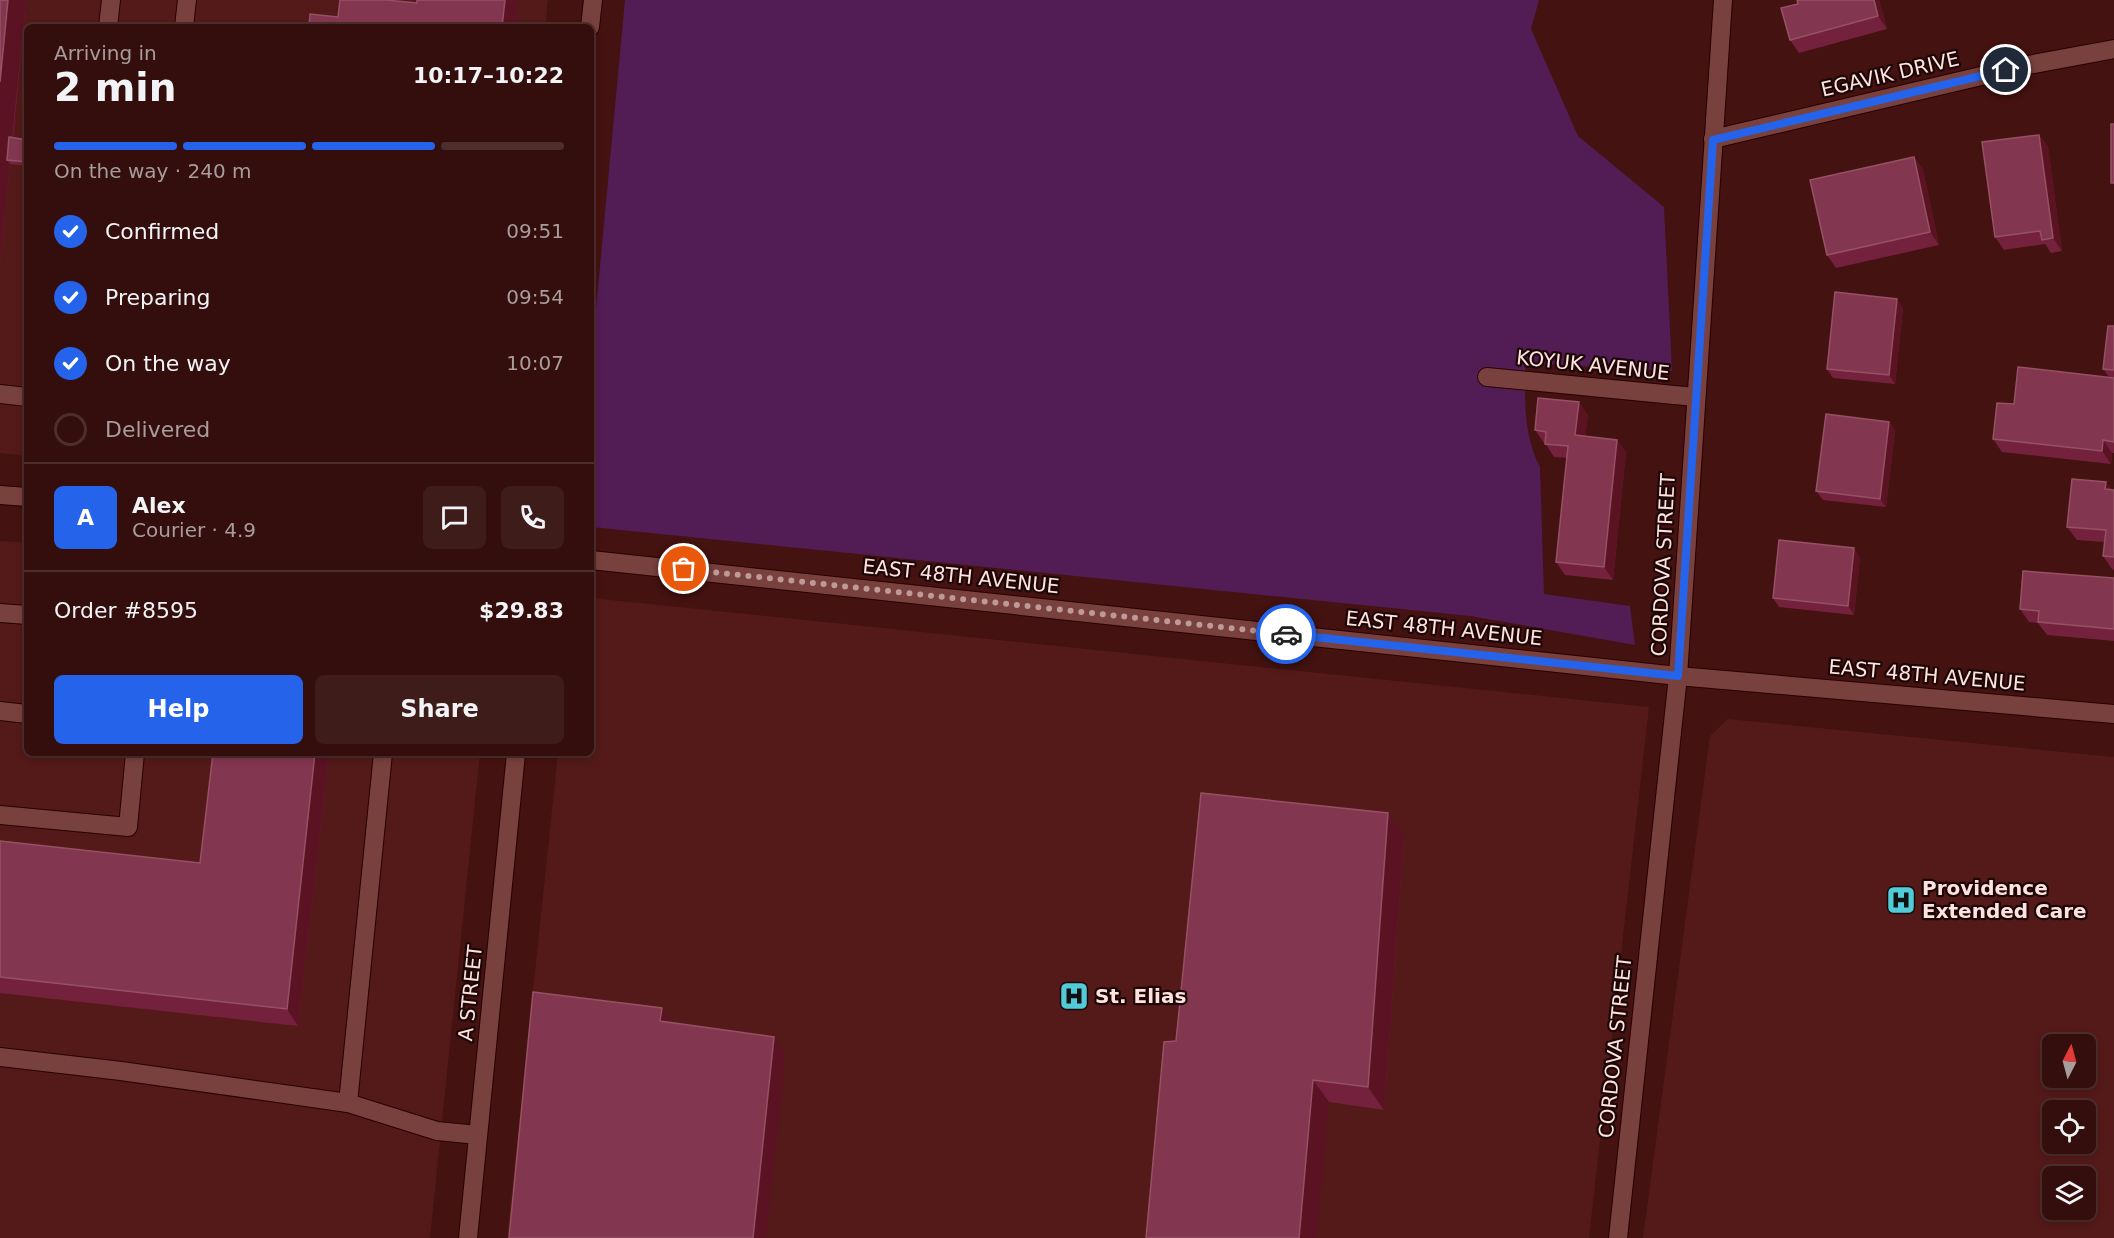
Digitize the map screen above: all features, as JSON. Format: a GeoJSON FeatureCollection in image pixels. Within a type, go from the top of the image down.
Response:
{"type":"FeatureCollection","features":[{"type":"Feature","properties":{"kind":"street"},"geometry":{"type":"LineString","coordinates":[[108,24],[111,0]]}},
{"type":"Feature","properties":{"kind":"street"},"geometry":{"type":"LineString","coordinates":[[184,24],[187,0]]}},
{"type":"Feature","properties":{"kind":"street"},"geometry":{"type":"LineString","coordinates":[[590,24],[593,0]]}},
{"type":"Feature","properties":{"kind":"street","name":"CORDOVA STREET"},"geometry":{"type":"LineString","coordinates":[[1617,1238],[1678,676],[1723,0]]}},
{"type":"Feature","properties":{"kind":"street","name":"EGAVIK DRIVE"},"geometry":{"type":"LineString","coordinates":[[1713,140],[2028,65],[2114,49]]}},
{"type":"Feature","properties":{"kind":"street","name":"KOYUK AVENUE"},"geometry":{"type":"LineString","coordinates":[[1487,377],[1695,397]]}},
{"type":"Feature","properties":{"kind":"street"},"geometry":{"type":"LineString","coordinates":[[0,394],[24,397]]}},
{"type":"Feature","properties":{"kind":"street"},"geometry":{"type":"LineString","coordinates":[[0,495],[24,497]]}},
{"type":"Feature","properties":{"kind":"street","name":"EAST 48TH AVENUE"},"geometry":{"type":"LineString","coordinates":[[594,560],[1678,676],[2114,714]]}},
{"type":"Feature","properties":{"kind":"street"},"geometry":{"type":"LineString","coordinates":[[0,613],[24,615]]}},
{"type":"Feature","properties":{"kind":"street"},"geometry":{"type":"LineString","coordinates":[[0,711],[24,714]]}},
{"type":"Feature","properties":{"kind":"street"},"geometry":{"type":"LineString","coordinates":[[0,815],[128,827],[135,756]]}},
{"type":"Feature","properties":{"kind":"street"},"geometry":{"type":"LineString","coordinates":[[348,1103],[383,756]]}},
{"type":"Feature","properties":{"kind":"street","name":"A STREET"},"geometry":{"type":"LineString","coordinates":[[468,1238],[516,756]]}},
{"type":"Feature","properties":{"kind":"street"},"geometry":{"type":"LineString","coordinates":[[0,1057],[121,1071],[348,1103],[437,1131],[478,1136]]}},
{"type":"Feature","properties":{"kind":"shaded area"},"geometry":{"type":"Polygon","coordinates":[[[0,0],[548,0],[545,24],[24,24],[24,456],[0,453],[0,0]]]}},
{"type":"Feature","properties":{"kind":"shaded area"},"geometry":{"type":"Polygon","coordinates":[[[625,0],[1539,0],[1531,29],[1578,136],[1664,207],[1672,371],[1525,363],[1525,403],[1528,429],[1534,455],[1540,467],[1544,594],[1630,606],[1635,645],[1470,616],[594,527],[594,330],[625,0]]]}},
{"type":"Feature","properties":{"kind":"shaded area"},"geometry":{"type":"Polygon","coordinates":[[[0,541],[24,543],[24,756],[480,756],[430,1238],[0,1238],[0,541]]]}},
{"type":"Feature","properties":{"kind":"shaded area","name":"St. Elias"},"geometry":{"type":"Polygon","coordinates":[[[594,598],[1649,707],[1589,1238],[507,1238],[558,756],[594,756],[594,598]]]}},
{"type":"Feature","properties":{"kind":"shaded area","name":"Providence Extended Care"},"geometry":{"type":"Polygon","coordinates":[[[1728,719],[2114,757],[2114,1238],[1643,1238],[1710,736],[1728,719]]]}},
{"type":"Feature","properties":{"kind":"building"},"geometry":{"type":"Polygon","coordinates":[[[0,0],[8,0],[0,82],[0,0]]]}},
{"type":"Feature","properties":{"kind":"building"},"geometry":{"type":"Polygon","coordinates":[[[340,0],[417,3],[417,0],[505,0],[502,24],[309,24],[310,14],[338,17],[340,0]]]}},
{"type":"Feature","properties":{"kind":"building"},"geometry":{"type":"Polygon","coordinates":[[[1797,0],[1874,0],[1878,16],[1790,40],[1781,8],[1798,4],[1797,0]]]}},
{"type":"Feature","properties":{"kind":"building"},"geometry":{"type":"Polygon","coordinates":[[[2111,124],[2114,124],[2114,183],[2111,183],[2111,124]]]}},
{"type":"Feature","properties":{"kind":"building"},"geometry":{"type":"Polygon","coordinates":[[[2039,135],[2053,238],[2042,240],[2040,231],[1995,237],[1982,142],[2039,135]]]}},
{"type":"Feature","properties":{"kind":"building"},"geometry":{"type":"Polygon","coordinates":[[[9,137],[24,140],[24,162],[7,160],[9,137]]]}},
{"type":"Feature","properties":{"kind":"building"},"geometry":{"type":"Polygon","coordinates":[[[1914,157],[1930,232],[1827,255],[1810,180],[1914,157]]]}},
{"type":"Feature","properties":{"kind":"building"},"geometry":{"type":"Polygon","coordinates":[[[1835,292],[1897,299],[1889,375],[1827,369],[1835,292]]]}},
{"type":"Feature","properties":{"kind":"building"},"geometry":{"type":"Polygon","coordinates":[[[2108,326],[2114,326],[2114,370],[2103,369],[2108,326]]]}},
{"type":"Feature","properties":{"kind":"building"},"geometry":{"type":"Polygon","coordinates":[[[2018,367],[2114,378],[2114,442],[2103,440],[2102,451],[1993,439],[1997,403],[2014,404],[2018,367]]]}},
{"type":"Feature","properties":{"kind":"building"},"geometry":{"type":"Polygon","coordinates":[[[1538,398],[1579,402],[1575,435],[1617,440],[1604,567],[1556,562],[1568,446],[1545,444],[1546,432],[1535,430],[1538,398]]]}},
{"type":"Feature","properties":{"kind":"building"},"geometry":{"type":"Polygon","coordinates":[[[1826,414],[1889,422],[1880,499],[1816,491],[1826,414]]]}},
{"type":"Feature","properties":{"kind":"building"},"geometry":{"type":"Polygon","coordinates":[[[2072,479],[2106,482],[2105,489],[2114,490],[2114,557],[2103,556],[2106,530],[2067,527],[2072,479]]]}},
{"type":"Feature","properties":{"kind":"building"},"geometry":{"type":"Polygon","coordinates":[[[1779,540],[1854,548],[1848,606],[1773,598],[1779,540]]]}},
{"type":"Feature","properties":{"kind":"building"},"geometry":{"type":"Polygon","coordinates":[[[2023,571],[2114,578],[2114,629],[2038,622],[2039,611],[2020,609],[2023,571]]]}},
{"type":"Feature","properties":{"kind":"building"},"geometry":{"type":"Polygon","coordinates":[[[213,756],[315,756],[287,1009],[0,977],[0,841],[200,863],[213,756]]]}},
{"type":"Feature","properties":{"kind":"building","name":"St. Elias"},"geometry":{"type":"Polygon","coordinates":[[[1201,793],[1388,813],[1368,1087],[1313,1080],[1299,1238],[1146,1238],[1164,1042],[1176,1041],[1201,793]]]}},
{"type":"Feature","properties":{"kind":"building"},"geometry":{"type":"Polygon","coordinates":[[[533,992],[662,1008],[660,1021],[774,1037],[753,1238],[509,1238],[533,992]]]}},
{"type":"Feature","properties":{"kind":"way so far"},"geometry":{"type":"LineString","coordinates":[[684,569],[1286,634]]}},
{"type":"Feature","properties":{"kind":"place","name":"Providence Extended Care"},"geometry":{"type":"Point","coordinates":[1901,900]}},
{"type":"Feature","properties":{"kind":"place","name":"St. Elias"},"geometry":{"type":"Point","coordinates":[1074,996]}},
{"type":"Feature","properties":{"kind":"route"},"geometry":{"type":"LineString","coordinates":[[1286,634],[1678,676],[1713,140],[2006,70]]}}]}
